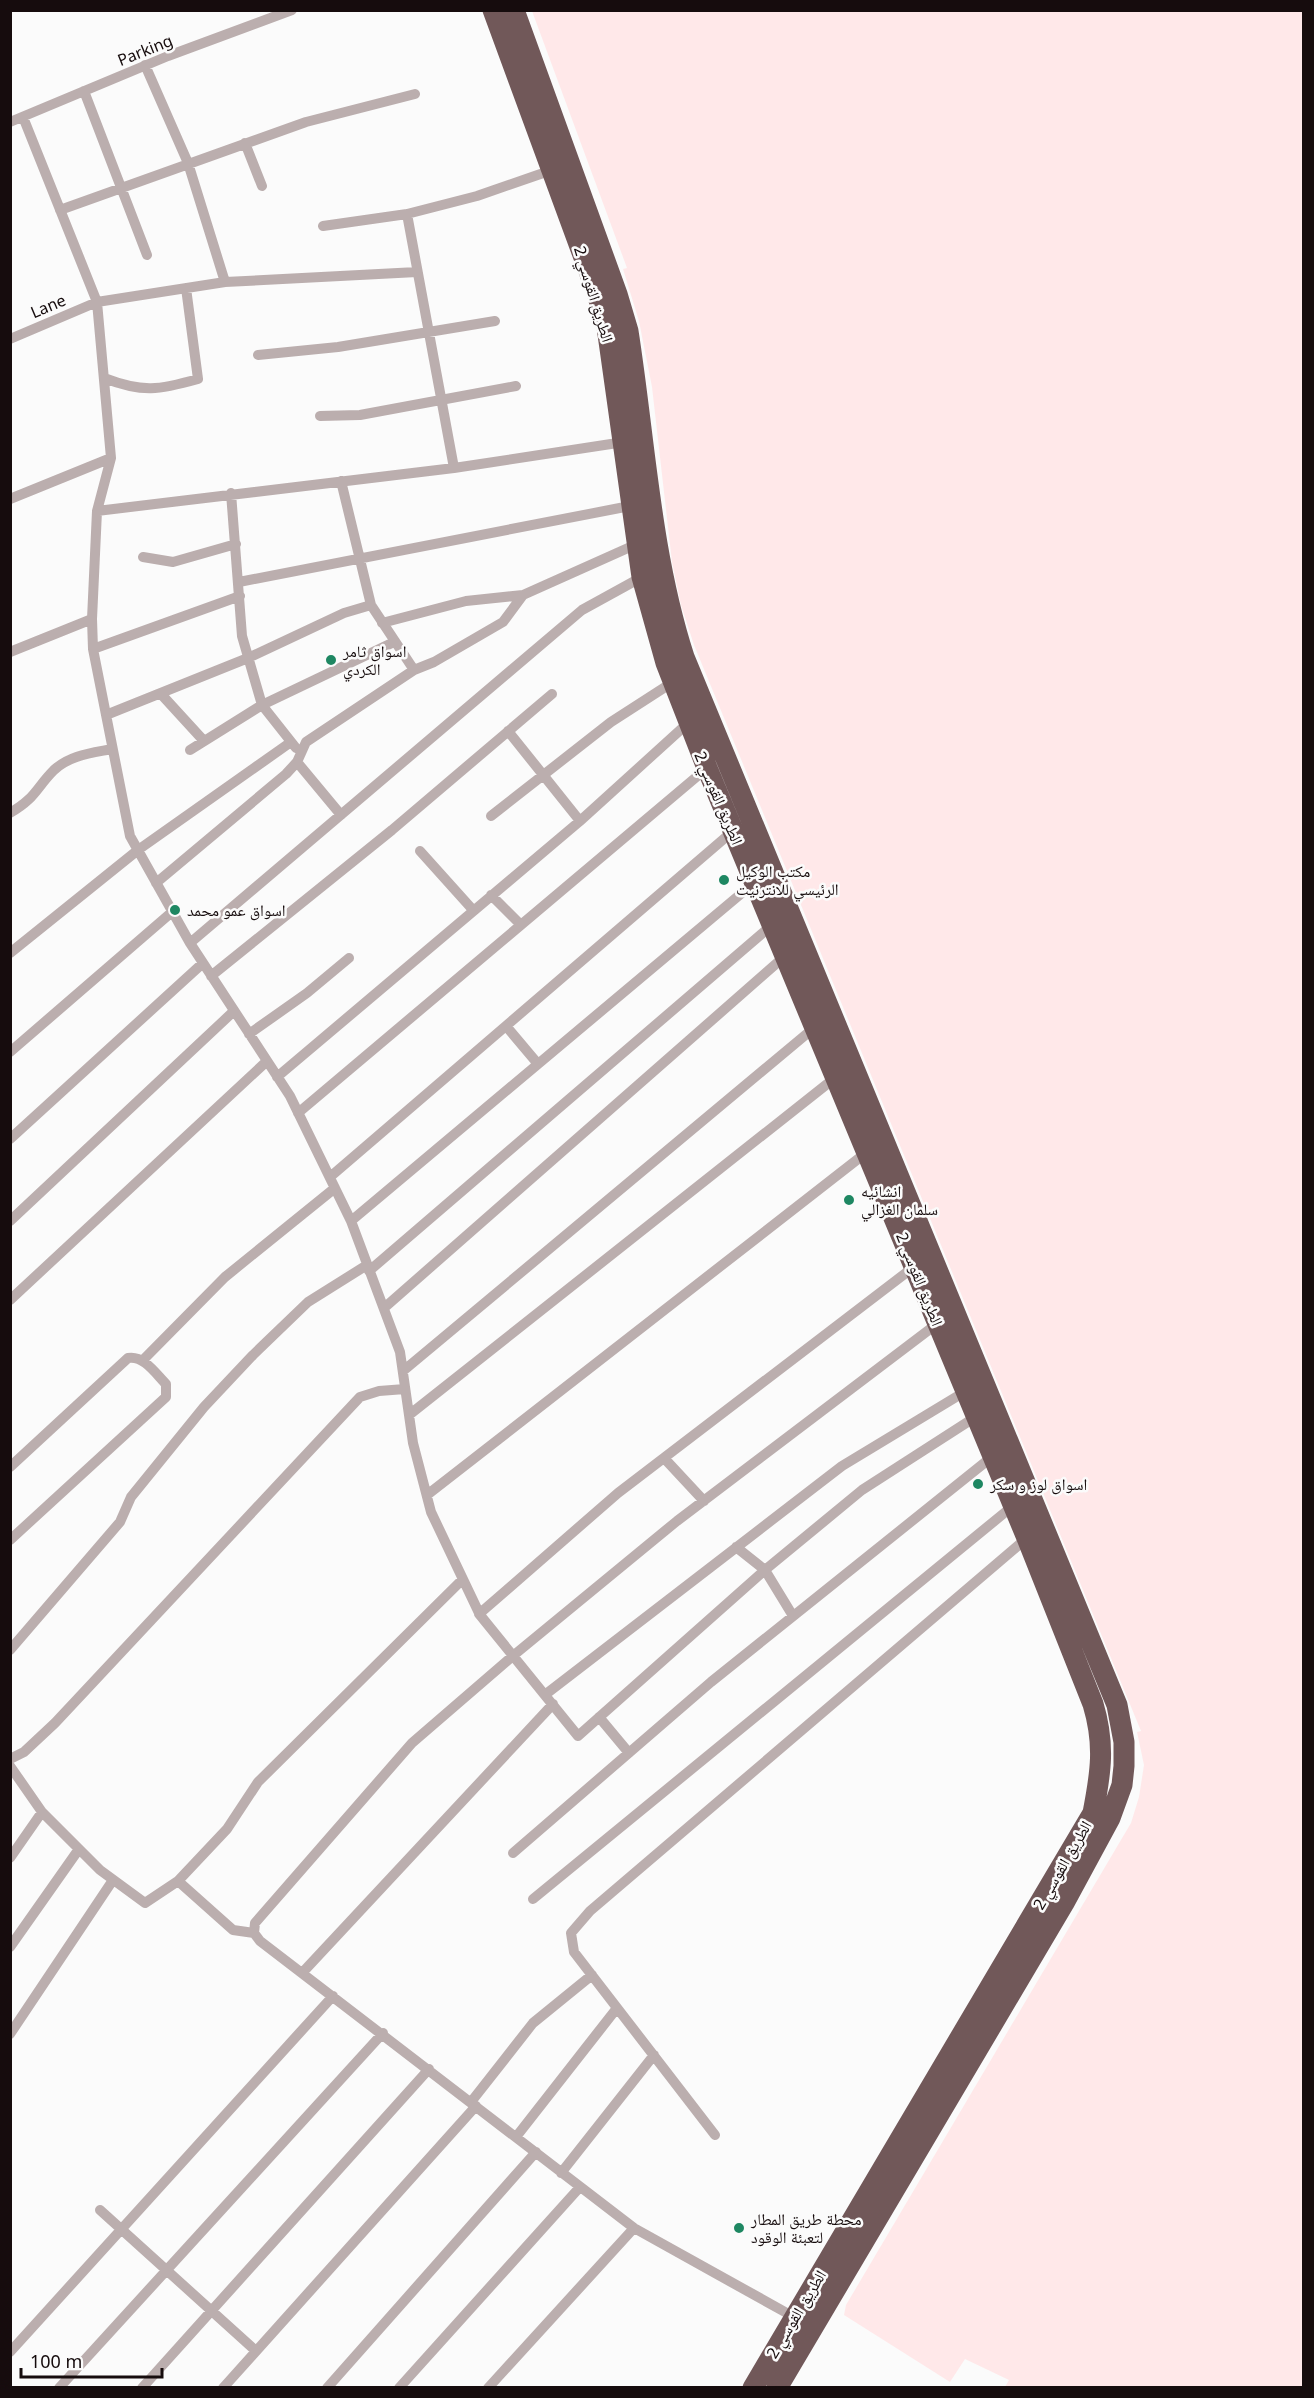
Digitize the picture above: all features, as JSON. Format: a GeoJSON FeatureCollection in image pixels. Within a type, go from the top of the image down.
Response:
{"type":"FeatureCollection","features":[{"type":"Feature","properties":{"kind":"highway","name":"الطريق القوسي 2"},"geometry":{"type":"LineString","coordinates":[[493,10],[607,327],[624,442],[630,506],[642,577],[673,682],[836,1077],[868,1128]]}},
{"type":"Feature","properties":{"kind":"highway","name":"الطريق القوسي 2"},"geometry":{"type":"LineString","coordinates":[[514,10],[617,294],[628,331],[661,571],[684,657],[868,1128],[915,1266],[1014,1505],[1093,1704],[1101,1731],[1101,1769],[1093,1813],[821,2292],[777,2388]]}},
{"type":"Feature","properties":{"kind":"highway","name":"الطريق القوسي 2"},"geometry":{"type":"LineString","coordinates":[[844,2253],[1064,1902],[1110,1818],[1122,1785],[1124,1766],[1124,1742],[1117,1705],[876,1154]]}},
{"type":"Feature","properties":{"kind":"highway","name":"الطريق القوسي 2"},"geometry":{"type":"LineString","coordinates":[[753,2388],[794,2317],[821,2292]]}},
{"type":"Feature","properties":{"kind":"street","name":"Parking"},"geometry":{"type":"LineString","coordinates":[[10,122],[145,65],[292,10]]}},
{"type":"Feature","properties":{"kind":"street"},"geometry":{"type":"LineString","coordinates":[[145,65],[188,163],[225,282]]}},
{"type":"Feature","properties":{"kind":"street"},"geometry":{"type":"LineString","coordinates":[[84,91],[123,187],[147,255]]}},
{"type":"Feature","properties":{"kind":"street"},"geometry":{"type":"LineString","coordinates":[[60,210],[306,122],[415,94]]}},
{"type":"Feature","properties":{"kind":"street"},"geometry":{"type":"LineString","coordinates":[[23,117],[97,302],[111,458],[97,511],[92,619],[93,649],[130,836],[189,943],[267,1061],[298,1113],[351,1221],[400,1352],[409,1415],[431,1512],[479,1614],[578,1736],[765,1570],[862,1490],[977,1416]]}},
{"type":"Feature","properties":{"kind":"street"},"geometry":{"type":"LineString","coordinates":[[245,143],[262,186]]}},
{"type":"Feature","properties":{"kind":"street"},"geometry":{"type":"LineString","coordinates":[[323,226],[407,214],[477,196],[552,170]]}},
{"type":"Feature","properties":{"kind":"street"},"geometry":{"type":"LineString","coordinates":[[407,214],[454,468]]}},
{"type":"Feature","properties":{"kind":"street","name":"Lane"},"geometry":{"type":"LineString","coordinates":[[10,339],[97,302],[225,282],[417,272]]}},
{"type":"Feature","properties":{"kind":"street"},"geometry":{"type":"LineString","coordinates":[[104,378],[158,390],[198,380],[186,288]]}},
{"type":"Feature","properties":{"kind":"street"},"geometry":{"type":"LineString","coordinates":[[258,355],[338,347],[495,321]]}},
{"type":"Feature","properties":{"kind":"street"},"geometry":{"type":"LineString","coordinates":[[320,416],[360,415],[516,386]]}},
{"type":"Feature","properties":{"kind":"street"},"geometry":{"type":"LineString","coordinates":[[97,511],[231,493],[454,468],[624,442]]}},
{"type":"Feature","properties":{"kind":"street"},"geometry":{"type":"LineString","coordinates":[[10,499],[111,458]]}},
{"type":"Feature","properties":{"kind":"street"},"geometry":{"type":"LineString","coordinates":[[341,481],[371,606],[414,670]]}},
{"type":"Feature","properties":{"kind":"street"},"geometry":{"type":"LineString","coordinates":[[231,493],[242,636],[262,705],[291,742],[298,758],[341,815]]}},
{"type":"Feature","properties":{"kind":"street"},"geometry":{"type":"LineString","coordinates":[[239,582],[630,506]]}},
{"type":"Feature","properties":{"kind":"street"},"geometry":{"type":"LineString","coordinates":[[143,557],[173,562],[236,544]]}},
{"type":"Feature","properties":{"kind":"street"},"geometry":{"type":"LineString","coordinates":[[382,623],[466,601],[523,595],[637,544]]}},
{"type":"Feature","properties":{"kind":"street"},"geometry":{"type":"LineString","coordinates":[[189,943],[582,610],[642,577]]}},
{"type":"Feature","properties":{"kind":"street"},"geometry":{"type":"LineString","coordinates":[[156,883],[225,828],[298,758],[306,742],[414,670],[434,662],[503,622],[523,595]]}},
{"type":"Feature","properties":{"kind":"street"},"geometry":{"type":"LineString","coordinates":[[93,649],[240,596]]}},
{"type":"Feature","properties":{"kind":"street"},"geometry":{"type":"LineString","coordinates":[[106,715],[248,658],[344,613],[371,606]]}},
{"type":"Feature","properties":{"kind":"street"},"geometry":{"type":"LineString","coordinates":[[10,652],[92,619]]}},
{"type":"Feature","properties":{"kind":"street"},"geometry":{"type":"LineString","coordinates":[[190,750],[262,705],[394,642]]}},
{"type":"Feature","properties":{"kind":"street"},"geometry":{"type":"LineString","coordinates":[[491,816],[611,722],[673,682]]}},
{"type":"Feature","properties":{"kind":"street"},"geometry":{"type":"LineString","coordinates":[[161,694],[204,741]]}},
{"type":"Feature","properties":{"kind":"street"},"geometry":{"type":"LineString","coordinates":[[211,976],[392,830],[552,694]]}},
{"type":"Feature","properties":{"kind":"street"},"geometry":{"type":"LineString","coordinates":[[277,1077],[580,821],[688,723]]}},
{"type":"Feature","properties":{"kind":"street"},"geometry":{"type":"LineString","coordinates":[[508,731],[580,821]]}},
{"type":"Feature","properties":{"kind":"street"},"geometry":{"type":"LineString","coordinates":[[10,953],[138,850],[291,742]]}},
{"type":"Feature","properties":{"kind":"street"},"geometry":{"type":"LineString","coordinates":[[10,813],[29,802],[55,769],[76,756],[112,749]]}},
{"type":"Feature","properties":{"kind":"street"},"geometry":{"type":"LineString","coordinates":[[298,1113],[707,768]]}},
{"type":"Feature","properties":{"kind":"street"},"geometry":{"type":"LineString","coordinates":[[143,1360],[225,1277],[506,1026],[733,831]]}},
{"type":"Feature","properties":{"kind":"street"},"geometry":{"type":"LineString","coordinates":[[420,851],[473,910]]}},
{"type":"Feature","properties":{"kind":"street"},"geometry":{"type":"LineString","coordinates":[[351,1221],[755,882]]}},
{"type":"Feature","properties":{"kind":"street"},"geometry":{"type":"LineString","coordinates":[[491,895],[520,924]]}},
{"type":"Feature","properties":{"kind":"street"},"geometry":{"type":"LineString","coordinates":[[10,1052],[172,912]]}},
{"type":"Feature","properties":{"kind":"street"},"geometry":{"type":"LineString","coordinates":[[10,1650],[120,1522],[131,1497],[204,1407],[308,1302],[368,1268],[772,925]]}},
{"type":"Feature","properties":{"kind":"street"},"geometry":{"type":"LineString","coordinates":[[384,1308],[785,956]]}},
{"type":"Feature","properties":{"kind":"street"},"geometry":{"type":"LineString","coordinates":[[249,1034],[307,993],[349,958]]}},
{"type":"Feature","properties":{"kind":"street"},"geometry":{"type":"LineString","coordinates":[[10,1139],[203,963]]}},
{"type":"Feature","properties":{"kind":"street"},"geometry":{"type":"LineString","coordinates":[[10,1221],[234,1011]]}},
{"type":"Feature","properties":{"kind":"street"},"geometry":{"type":"LineString","coordinates":[[506,1026],[538,1064]]}},
{"type":"Feature","properties":{"kind":"street"},"geometry":{"type":"LineString","coordinates":[[403,1371],[815,1028]]}},
{"type":"Feature","properties":{"kind":"street"},"geometry":{"type":"LineString","coordinates":[[10,1300],[267,1061]]}},
{"type":"Feature","properties":{"kind":"street"},"geometry":{"type":"LineString","coordinates":[[409,1415],[836,1077]]}},
{"type":"Feature","properties":{"kind":"street"},"geometry":{"type":"LineString","coordinates":[[426,1495],[876,1154]]}},
{"type":"Feature","properties":{"kind":"street"},"geometry":{"type":"LineString","coordinates":[[479,1614],[618,1493],[915,1266]]}},
{"type":"Feature","properties":{"kind":"street"},"geometry":{"type":"LineString","coordinates":[[794,2317],[634,2228],[260,1941],[254,1933],[255,1923],[412,1743],[513,1655],[704,1501],[938,1323]]}},
{"type":"Feature","properties":{"kind":"street"},"geometry":{"type":"LineString","coordinates":[[10,1467],[128,1358],[135,1356],[143,1360],[166,1384],[166,1396],[10,1540]]}},
{"type":"Feature","properties":{"kind":"street"},"geometry":{"type":"LineString","coordinates":[[10,1759],[24,1752],[55,1723],[360,1397],[380,1391],[405,1389]]}},
{"type":"Feature","properties":{"kind":"street"},"geometry":{"type":"LineString","coordinates":[[546,1694],[842,1466],[966,1391]]}},
{"type":"Feature","properties":{"kind":"street"},"geometry":{"type":"LineString","coordinates":[[513,1853],[793,1616],[993,1456]]}},
{"type":"Feature","properties":{"kind":"street"},"geometry":{"type":"LineString","coordinates":[[664,1458],[704,1501]]}},
{"type":"Feature","properties":{"kind":"street"},"geometry":{"type":"LineString","coordinates":[[533,1899],[1014,1505]]}},
{"type":"Feature","properties":{"kind":"street"},"geometry":{"type":"LineString","coordinates":[[715,2135],[574,1952],[571,1933],[579,1922],[1027,1538]]}},
{"type":"Feature","properties":{"kind":"street"},"geometry":{"type":"LineString","coordinates":[[736,1547],[765,1570],[793,1616]]}},
{"type":"Feature","properties":{"kind":"street"},"geometry":{"type":"LineString","coordinates":[[10,1766],[42,1812],[113,1880],[145,1903],[178,1881],[227,1829],[258,1782],[463,1579]]}},
{"type":"Feature","properties":{"kind":"street"},"geometry":{"type":"LineString","coordinates":[[303,1972],[553,1704]]}},
{"type":"Feature","properties":{"kind":"street"},"geometry":{"type":"LineString","coordinates":[[599,1717],[629,1753]]}},
{"type":"Feature","properties":{"kind":"street"},"geometry":{"type":"LineString","coordinates":[[10,1858],[42,1812]]}},
{"type":"Feature","properties":{"kind":"street"},"geometry":{"type":"LineString","coordinates":[[10,1947],[79,1849]]}},
{"type":"Feature","properties":{"kind":"street"},"geometry":{"type":"LineString","coordinates":[[10,2034],[113,1880]]}},
{"type":"Feature","properties":{"kind":"street"},"geometry":{"type":"LineString","coordinates":[[178,1881],[233,1930],[254,1933]]}},
{"type":"Feature","properties":{"kind":"street"},"geometry":{"type":"LineString","coordinates":[[223,2388],[474,2104],[533,2023],[592,1975]]}},
{"type":"Feature","properties":{"kind":"street"},"geometry":{"type":"LineString","coordinates":[[10,2352],[333,1996]]}},
{"type":"Feature","properties":{"kind":"street"},"geometry":{"type":"LineString","coordinates":[[516,2137],[617,2008]]}},
{"type":"Feature","properties":{"kind":"street"},"geometry":{"type":"LineString","coordinates":[[59,2388],[382,2033]]}},
{"type":"Feature","properties":{"kind":"street"},"geometry":{"type":"LineString","coordinates":[[561,2173],[654,2055]]}},
{"type":"Feature","properties":{"kind":"street"},"geometry":{"type":"LineString","coordinates":[[142,2388],[429,2069]]}},
{"type":"Feature","properties":{"kind":"street"},"geometry":{"type":"LineString","coordinates":[[327,2388],[536,2152]]}},
{"type":"Feature","properties":{"kind":"street"},"geometry":{"type":"LineString","coordinates":[[399,2388],[580,2187]]}},
{"type":"Feature","properties":{"kind":"street"},"geometry":{"type":"LineString","coordinates":[[100,2210],[256,2351]]}},
{"type":"Feature","properties":{"kind":"street"},"geometry":{"type":"LineString","coordinates":[[488,2388],[634,2228]]}},
{"type":"Feature","properties":{"kind":"shaded area"},"geometry":{"type":"Polygon","coordinates":[[[532,11],[1303,11],[1303,2387],[1005,2387],[1009,2380],[965,2359],[950,2382],[844,2315],[846,2305],[1131,1823],[1139,1797],[1144,1765],[1137,1732],[1141,1731],[694,645],[681,605],[672,562],[652,387],[639,321],[623,269],[627,268],[532,11]]]}},
{"type":"Feature","properties":{"kind":"place","name":"اسواق ثامر الكردي"},"geometry":{"type":"Point","coordinates":[331,660]}},
{"type":"Feature","properties":{"kind":"place","name":"مكتب الوكيل الرئيسي للانترنيت"},"geometry":{"type":"Point","coordinates":[724,880]}},
{"type":"Feature","properties":{"kind":"place","name":"اسواق عمو محمد"},"geometry":{"type":"Point","coordinates":[175,910]}},
{"type":"Feature","properties":{"kind":"place","name":"انشائيه سلمان الغزالي"},"geometry":{"type":"Point","coordinates":[849,1200]}},
{"type":"Feature","properties":{"kind":"place","name":"اسواق لوز و سكر"},"geometry":{"type":"Point","coordinates":[978,1484]}},
{"type":"Feature","properties":{"kind":"place","name":"محطة طريق المطار لتعبئة الوقود"},"geometry":{"type":"Point","coordinates":[739,2228]}}]}
